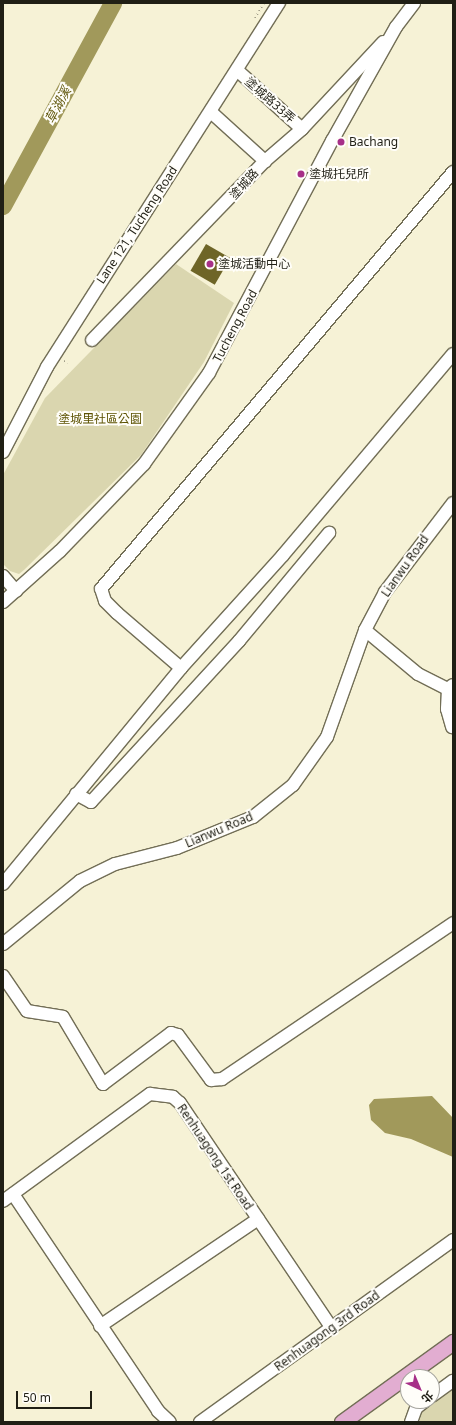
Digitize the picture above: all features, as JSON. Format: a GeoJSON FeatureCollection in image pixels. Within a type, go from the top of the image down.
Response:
{"type":"FeatureCollection","features":[{"type":"Feature","properties":{"kind":"main road"},"geometry":{"type":"LineString","coordinates":[[342,1422],[453,1342]]}},
{"type":"Feature","properties":{"kind":"street","name":"Lane 121, Tucheng Road"},"geometry":{"type":"LineString","coordinates":[[3,452],[47,367],[212,113],[279,3]]}},
{"type":"Feature","properties":{"kind":"street","name":"Tucheng Road"},"geometry":{"type":"LineString","coordinates":[[3,602],[60,551],[144,464],[209,373],[396,27],[414,3]]}},
{"type":"Feature","properties":{"kind":"street","name":"塗城路"},"geometry":{"type":"LineString","coordinates":[[92,340],[265,162],[302,129],[396,27]]}},
{"type":"Feature","properties":{"kind":"street","name":"塗城路33弄"},"geometry":{"type":"LineString","coordinates":[[238,71],[302,129]]}},
{"type":"Feature","properties":{"kind":"street"},"geometry":{"type":"LineString","coordinates":[[212,113],[265,162]]}},
{"type":"Feature","properties":{"kind":"street"},"geometry":{"type":"LineString","coordinates":[[181,668],[117,613],[105,601],[101,589],[453,172]]}},
{"type":"Feature","properties":{"kind":"street"},"geometry":{"type":"LineString","coordinates":[[3,884],[76,794],[161,697],[181,668],[284,555],[453,354]]}},
{"type":"Feature","properties":{"kind":"street","name":"Lianwu Road"},"geometry":{"type":"LineString","coordinates":[[3,944],[80,881],[115,864],[177,848],[253,817],[293,786],[327,737],[365,630],[385,592],[453,503]]}},
{"type":"Feature","properties":{"kind":"street"},"geometry":{"type":"LineString","coordinates":[[76,794],[90,802],[239,641],[329,533]]}},
{"type":"Feature","properties":{"kind":"street"},"geometry":{"type":"LineString","coordinates":[[3,576],[16,591]]}},
{"type":"Feature","properties":{"kind":"street"},"geometry":{"type":"LineString","coordinates":[[365,630],[418,674],[450,687],[447,709],[452,727]]}},
{"type":"Feature","properties":{"kind":"street"},"geometry":{"type":"LineString","coordinates":[[3,976],[27,1011],[63,1017],[103,1084],[171,1034],[178,1035],[211,1080],[222,1079],[453,924]]}},
{"type":"Feature","properties":{"kind":"street","name":"Renhuagong 1st Road"},"geometry":{"type":"LineString","coordinates":[[8,1197],[140,1100],[150,1094],[164,1094],[180,1103],[331,1328]]}},
{"type":"Feature","properties":{"kind":"street"},"geometry":{"type":"LineString","coordinates":[[8,1197],[100,1326],[158,1411],[170,1422]]}},
{"type":"Feature","properties":{"kind":"street"},"geometry":{"type":"LineString","coordinates":[[100,1326],[258,1219]]}},
{"type":"Feature","properties":{"kind":"street","name":"Renhuagong 3rd Road"},"geometry":{"type":"LineString","coordinates":[[200,1422],[453,1240]]}},
{"type":"Feature","properties":{"kind":"street"},"geometry":{"type":"LineString","coordinates":[[440,1390],[453,1381]]}},
{"type":"Feature","properties":{"kind":"street"},"geometry":{"type":"LineString","coordinates":[[410,1422],[416,1409]]}},
{"type":"Feature","properties":{"kind":"green space","name":"塗城里社區公園"},"geometry":{"type":"Polygon","coordinates":[[[176,264],[234,303],[204,362],[141,455],[24,570],[19,574],[10,571],[3,564],[3,475],[45,398],[176,264]]]}},
{"type":"Feature","properties":{"kind":"green space"},"geometry":{"type":"Polygon","coordinates":[[[453,1387],[453,1422],[419,1422],[422,1412],[426,1409],[440,1409],[440,1397],[453,1387]]]}},
{"type":"Feature","properties":{"kind":"shaded area"},"geometry":{"type":"Polygon","coordinates":[[[432,1096],[453,1118],[453,1157],[411,1139],[385,1133],[371,1120],[369,1105],[374,1099],[432,1096]]]}},
{"type":"Feature","properties":{"kind":"building","name":"塗城活動中心"},"geometry":{"type":"Polygon","coordinates":[[[206,244],[230,258],[215,285],[191,271],[206,244]]]}},
{"type":"Feature","properties":{"kind":"waterway","name":"草湖溪"},"geometry":{"type":"LineString","coordinates":[[3,206],[113,3]]}},
{"type":"Feature","properties":{"kind":"place","name":"Bachang"},"geometry":{"type":"Point","coordinates":[341,142]}},
{"type":"Feature","properties":{"kind":"place","name":"塗城托兒所"},"geometry":{"type":"Point","coordinates":[301,174]}},
{"type":"Feature","properties":{"kind":"place","name":"塗城活動中心"},"geometry":{"type":"Point","coordinates":[210,264]}}]}
